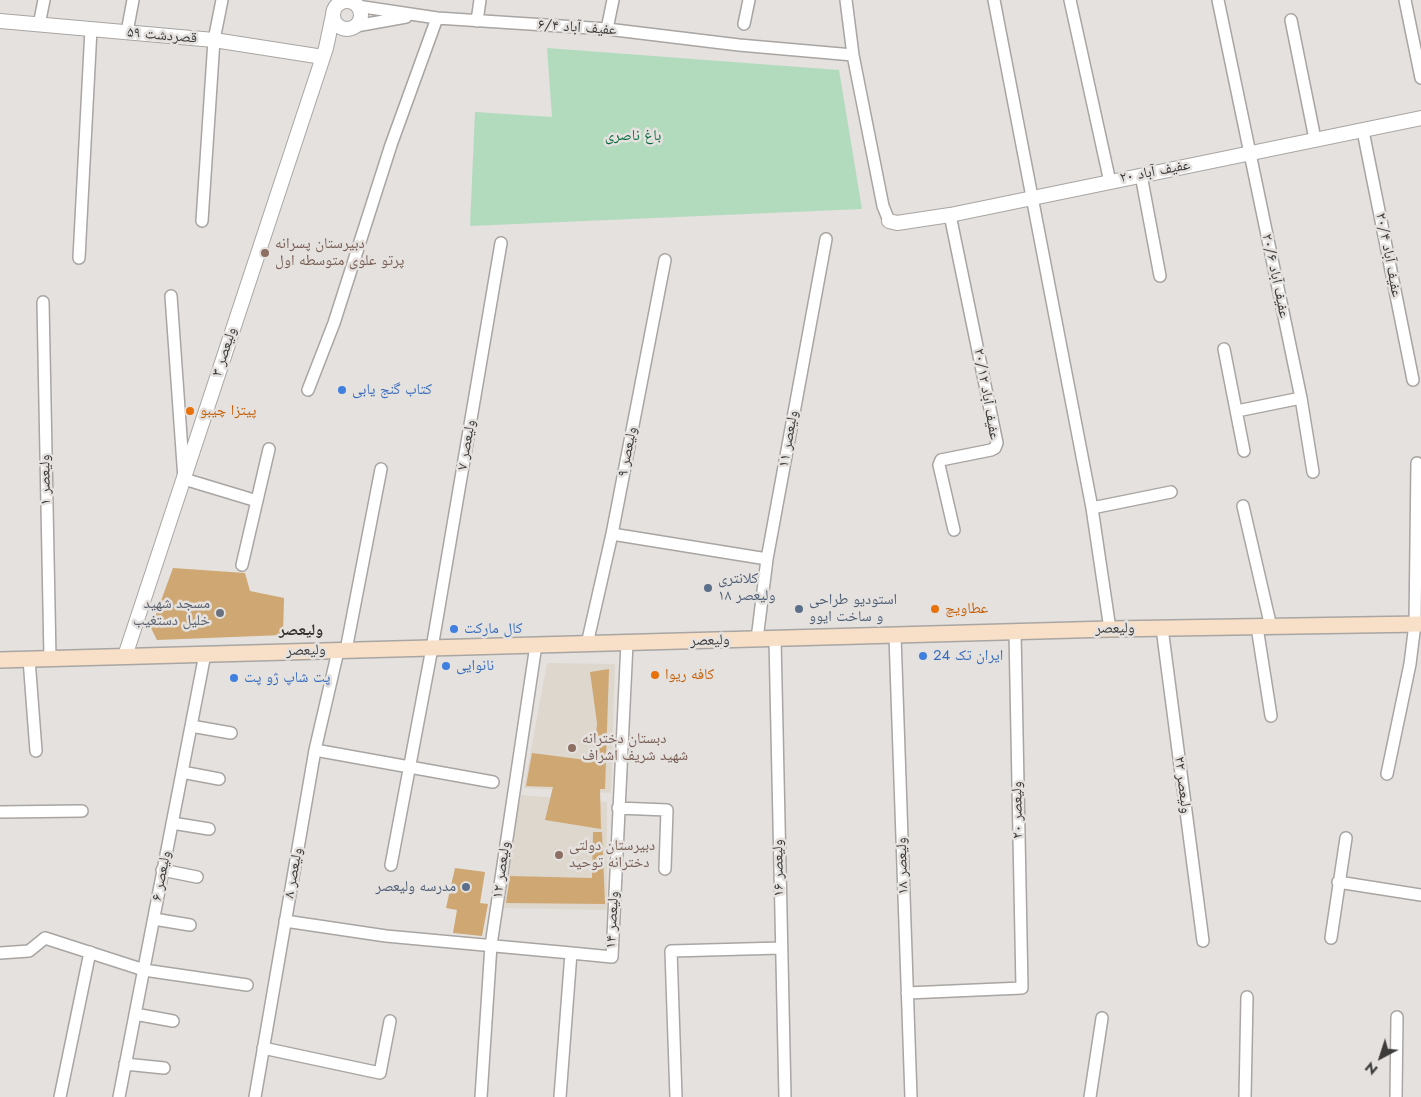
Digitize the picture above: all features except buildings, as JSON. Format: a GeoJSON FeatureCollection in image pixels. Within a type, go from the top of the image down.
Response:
{"type":"FeatureCollection","features":[{"type":"Feature","properties":{"kind":"main road","name":"ولیعصر"},"geometry":{"type":"LineString","coordinates":[[0,660],[1110,629],[1418,624]]}},
{"type":"Feature","properties":{"kind":"street"},"geometry":{"type":"LineString","coordinates":[[39,25],[44,0]]}},
{"type":"Feature","properties":{"kind":"street"},"geometry":{"type":"LineString","coordinates":[[127,32],[132,0]]}},
{"type":"Feature","properties":{"kind":"street"},"geometry":{"type":"LineString","coordinates":[[202,221],[214,40],[222,0]]}},
{"type":"Feature","properties":{"kind":"street"},"geometry":{"type":"LineString","coordinates":[[477,21],[480,0]]}},
{"type":"Feature","properties":{"kind":"street"},"geometry":{"type":"LineString","coordinates":[[607,30],[613,0]]}},
{"type":"Feature","properties":{"kind":"street"},"geometry":{"type":"LineString","coordinates":[[744,24],[749,0]]}},
{"type":"Feature","properties":{"kind":"street"},"geometry":{"type":"LineString","coordinates":[[846,0],[853,55],[883,206],[889,221]]}},
{"type":"Feature","properties":{"kind":"street"},"geometry":{"type":"LineString","coordinates":[[994,0],[1092,508],[1110,629]]}},
{"type":"Feature","properties":{"kind":"street"},"geometry":{"type":"LineString","coordinates":[[1070,0],[1110,182]]}},
{"type":"Feature","properties":{"kind":"street","name":"عفیف آباد ۲۰/۶"},"geometry":{"type":"LineString","coordinates":[[1218,0],[1301,398],[1313,472]]}},
{"type":"Feature","properties":{"kind":"street"},"geometry":{"type":"LineString","coordinates":[[1405,0],[1421,78]]}},
{"type":"Feature","properties":{"kind":"street"},"geometry":{"type":"LineString","coordinates":[[324,53],[354,27],[361,14],[355,3],[342,3],[334,9],[340,27],[346,29],[354,27]]}},
{"type":"Feature","properties":{"kind":"street","name":"عفیف آباد ۶/۴"},"geometry":{"type":"LineString","coordinates":[[355,3],[415,16],[607,30],[739,45],[853,55]]}},
{"type":"Feature","properties":{"kind":"street","name":"۳ ولیعصر"},"geometry":{"type":"LineString","coordinates":[[125,656],[324,53],[334,9]]}},
{"type":"Feature","properties":{"kind":"street","name":"عفیف آباد ۶/۴"},"geometry":{"type":"LineString","coordinates":[[354,27],[415,16]]}},
{"type":"Feature","properties":{"kind":"street"},"geometry":{"type":"LineString","coordinates":[[308,390],[334,323],[391,145],[437,18]]}},
{"type":"Feature","properties":{"kind":"street"},"geometry":{"type":"LineString","coordinates":[[1290,20],[1315,139]]}},
{"type":"Feature","properties":{"kind":"street","name":"۵۹ قصردشت"},"geometry":{"type":"LineString","coordinates":[[0,21],[214,40],[324,53]]}},
{"type":"Feature","properties":{"kind":"street"},"geometry":{"type":"LineString","coordinates":[[79,258],[92,29]]}},
{"type":"Feature","properties":{"kind":"street","name":"عفیف آباد ۲۰"},"geometry":{"type":"LineString","coordinates":[[889,221],[897,223],[950,215],[1421,118]]}},
{"type":"Feature","properties":{"kind":"street","name":"عفیف آباد ۲۰/۴"},"geometry":{"type":"LineString","coordinates":[[1363,131],[1413,380]]}},
{"type":"Feature","properties":{"kind":"street"},"geometry":{"type":"LineString","coordinates":[[1141,175],[1160,276]]}},
{"type":"Feature","properties":{"kind":"street","name":"عفیف آباد ۲۰/۱۲"},"geometry":{"type":"LineString","coordinates":[[950,215],[997,443],[995,448],[991,450],[941,460],[939,465],[954,530]]}},
{"type":"Feature","properties":{"kind":"street","name":"۱۱ ولیعصر"},"geometry":{"type":"LineString","coordinates":[[757,639],[767,559],[826,239]]}},
{"type":"Feature","properties":{"kind":"street","name":"۷ ولیعصر"},"geometry":{"type":"LineString","coordinates":[[390,865],[432,648],[501,243]]}},
{"type":"Feature","properties":{"kind":"street","name":"۹ ولیعصر"},"geometry":{"type":"LineString","coordinates":[[587,644],[612,534],[665,260]]}},
{"type":"Feature","properties":{"kind":"street"},"geometry":{"type":"LineString","coordinates":[[171,296],[184,479],[257,501]]}},
{"type":"Feature","properties":{"kind":"street","name":"۱ ولیعصر"},"geometry":{"type":"LineString","coordinates":[[43,302],[50,658]]}},
{"type":"Feature","properties":{"kind":"street"},"geometry":{"type":"LineString","coordinates":[[1224,349],[1244,451]]}},
{"type":"Feature","properties":{"kind":"street"},"geometry":{"type":"LineString","coordinates":[[1236,411],[1301,398]]}},
{"type":"Feature","properties":{"kind":"street"},"geometry":{"type":"LineString","coordinates":[[242,565],[269,449]]}},
{"type":"Feature","properties":{"kind":"street"},"geometry":{"type":"LineString","coordinates":[[1388,774],[1418,624],[1418,463]]}},
{"type":"Feature","properties":{"kind":"street","name":"۸ ولیعصر"},"geometry":{"type":"LineString","coordinates":[[255,1097],[315,750],[342,650],[381,469]]}},
{"type":"Feature","properties":{"kind":"street"},"geometry":{"type":"LineString","coordinates":[[1092,508],[1172,492]]}},
{"type":"Feature","properties":{"kind":"street"},"geometry":{"type":"LineString","coordinates":[[1243,506],[1264,627],[1270,716]]}},
{"type":"Feature","properties":{"kind":"street"},"geometry":{"type":"LineString","coordinates":[[612,534],[767,559]]}},
{"type":"Feature","properties":{"kind":"street","name":"۲۲ ولیعصر"},"geometry":{"type":"LineString","coordinates":[[1162,628],[1203,941]]}},
{"type":"Feature","properties":{"kind":"street","name":"۲۰ ولیعصر"},"geometry":{"type":"LineString","coordinates":[[907,993],[1022,988],[1015,632]]}},
{"type":"Feature","properties":{"kind":"street","name":"۱۸ ولیعصر"},"geometry":{"type":"LineString","coordinates":[[895,636],[911,1097]]}},
{"type":"Feature","properties":{"kind":"street","name":"۱۶ ولیعصر"},"geometry":{"type":"LineString","coordinates":[[775,639],[786,1097]]}},
{"type":"Feature","properties":{"kind":"street","name":"۱۴ ولیعصر"},"geometry":{"type":"LineString","coordinates":[[571,953],[612,957],[627,643]]}},
{"type":"Feature","properties":{"kind":"street","name":"۱۲ ولیعصر"},"geometry":{"type":"LineString","coordinates":[[481,1097],[491,945],[536,645]]}},
{"type":"Feature","properties":{"kind":"street","name":"۶ ولیعصر"},"geometry":{"type":"LineString","coordinates":[[119,1097],[205,654]]}},
{"type":"Feature","properties":{"kind":"street"},"geometry":{"type":"LineString","coordinates":[[29,659],[36,751]]}},
{"type":"Feature","properties":{"kind":"street"},"geometry":{"type":"LineString","coordinates":[[191,726],[231,733]]}},
{"type":"Feature","properties":{"kind":"street"},"geometry":{"type":"LineString","coordinates":[[315,750],[408,765],[493,782]]}},
{"type":"Feature","properties":{"kind":"street"},"geometry":{"type":"LineString","coordinates":[[182,772],[219,779]]}},
{"type":"Feature","properties":{"kind":"street"},"geometry":{"type":"LineString","coordinates":[[618,808],[667,810],[665,869]]}},
{"type":"Feature","properties":{"kind":"street"},"geometry":{"type":"LineString","coordinates":[[0,812],[82,811]]}},
{"type":"Feature","properties":{"kind":"street"},"geometry":{"type":"LineString","coordinates":[[172,822],[209,829]]}},
{"type":"Feature","properties":{"kind":"street"},"geometry":{"type":"LineString","coordinates":[[1331,938],[1346,838]]}},
{"type":"Feature","properties":{"kind":"street"},"geometry":{"type":"LineString","coordinates":[[162,870],[197,877]]}},
{"type":"Feature","properties":{"kind":"street"},"geometry":{"type":"LineString","coordinates":[[1338,882],[1421,896]]}},
{"type":"Feature","properties":{"kind":"street"},"geometry":{"type":"LineString","coordinates":[[154,919],[190,925]]}},
{"type":"Feature","properties":{"kind":"street"},"geometry":{"type":"LineString","coordinates":[[285,921],[386,936],[571,953],[560,1097]]}},
{"type":"Feature","properties":{"kind":"street"},"geometry":{"type":"LineString","coordinates":[[0,953],[29,950],[45,938],[144,970],[247,985]]}},
{"type":"Feature","properties":{"kind":"street"},"geometry":{"type":"LineString","coordinates":[[676,1097],[671,951],[781,948]]}},
{"type":"Feature","properties":{"kind":"street"},"geometry":{"type":"LineString","coordinates":[[60,1097],[90,952]]}},
{"type":"Feature","properties":{"kind":"street"},"geometry":{"type":"LineString","coordinates":[[1245,1097],[1247,997]]}},
{"type":"Feature","properties":{"kind":"street"},"geometry":{"type":"LineString","coordinates":[[135,1014],[173,1021]]}},
{"type":"Feature","properties":{"kind":"street"},"geometry":{"type":"LineString","coordinates":[[1396,1097],[1397,1017]]}},
{"type":"Feature","properties":{"kind":"street"},"geometry":{"type":"LineString","coordinates":[[1090,1097],[1102,1018]]}},
{"type":"Feature","properties":{"kind":"street"},"geometry":{"type":"LineString","coordinates":[[263,1048],[380,1073],[390,1021]]}},
{"type":"Feature","properties":{"kind":"street"},"geometry":{"type":"LineString","coordinates":[[125,1064],[164,1068]]}},
{"type":"Feature","properties":{"kind":"shaded area","name":"دبستان دخترانه شهید شریف اشراف"},"geometry":{"type":"Polygon","coordinates":[[[547,663],[615,664],[611,793],[524,788],[547,663]]]}},
{"type":"Feature","properties":{"kind":"shaded area","name":"دبیرستان دولتی دخترانه توحید"},"geometry":{"type":"Polygon","coordinates":[[[521,795],[607,802],[607,910],[500,908],[521,795]]]}},
{"type":"Feature","properties":{"kind":"green space","name":"باغ ناصری"},"geometry":{"type":"Polygon","coordinates":[[[547,48],[839,70],[862,209],[470,226],[475,112],[552,117],[547,48]]]}},
{"type":"Feature","properties":{"kind":"place","name":"دبیرستان پسرانه پرتو علوی متوسطه اول"},"geometry":{"type":"Point","coordinates":[265,253]}},
{"type":"Feature","properties":{"kind":"place","name":"کتاب گنج یابی"},"geometry":{"type":"Point","coordinates":[342,390]}},
{"type":"Feature","properties":{"kind":"place","name":"پیتزا چیبو"},"geometry":{"type":"Point","coordinates":[190,411]}},
{"type":"Feature","properties":{"kind":"place","name":"کلانتری ۱۸ ولیعصر"},"geometry":{"type":"Point","coordinates":[708,588]}},
{"type":"Feature","properties":{"kind":"place","name":"استودیو طراحی و ساخت ایوو"},"geometry":{"type":"Point","coordinates":[799,609]}},
{"type":"Feature","properties":{"kind":"place","name":"عطاویچ"},"geometry":{"type":"Point","coordinates":[935,609]}},
{"type":"Feature","properties":{"kind":"place","name":"مسجد شهید خلیل دستغیب"},"geometry":{"type":"Point","coordinates":[220,613]}},
{"type":"Feature","properties":{"kind":"place","name":"کال مارکت"},"geometry":{"type":"Point","coordinates":[454,629]}},
{"type":"Feature","properties":{"kind":"place","name":"ایران تک 24"},"geometry":{"type":"Point","coordinates":[923,656]}},
{"type":"Feature","properties":{"kind":"place","name":"نانوایی"},"geometry":{"type":"Point","coordinates":[446,666]}},
{"type":"Feature","properties":{"kind":"place","name":"کافه ریوا"},"geometry":{"type":"Point","coordinates":[655,675]}},
{"type":"Feature","properties":{"kind":"place","name":"پت شاپ ژو پت"},"geometry":{"type":"Point","coordinates":[234,678]}},
{"type":"Feature","properties":{"kind":"place","name":"دبستان دخترانه شهید شریف اشراف"},"geometry":{"type":"Point","coordinates":[572,748]}},
{"type":"Feature","properties":{"kind":"place","name":"دبیرستان دولتی دخترانه توحید"},"geometry":{"type":"Point","coordinates":[559,855]}},
{"type":"Feature","properties":{"kind":"place","name":"مدرسه ولیعصر"},"geometry":{"type":"Point","coordinates":[466,887]}},
{"type":"Feature","properties":{"kind":"district","name":"ولیعصر"},"geometry":{"type":"Point","coordinates":[301,631]}}]}
